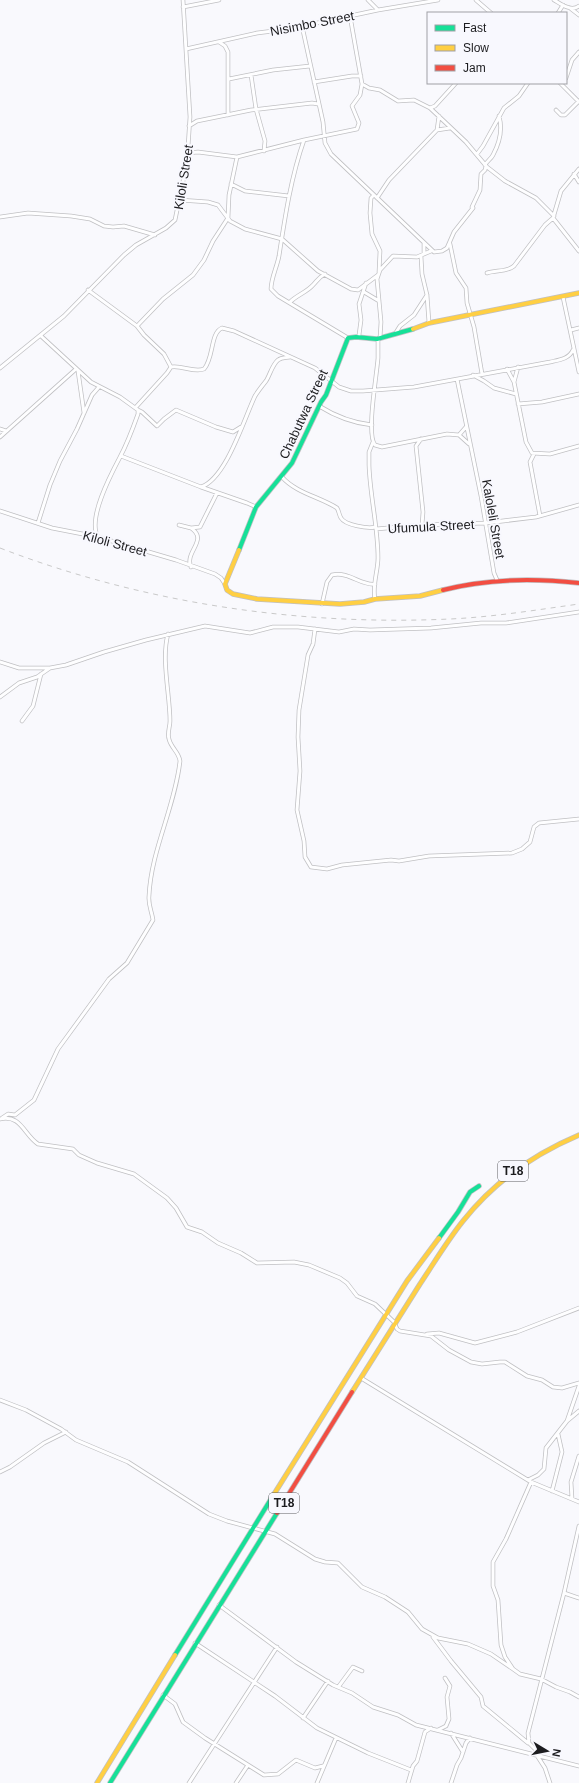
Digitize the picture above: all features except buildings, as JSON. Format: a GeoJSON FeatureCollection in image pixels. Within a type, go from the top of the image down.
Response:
{"type":"FeatureCollection","features":[{"type":"Feature","properties":{"kind":"main road"},"geometry":{"type":"LineString","coordinates":[[348,338],[359,336],[379,338],[429,323],[471,316],[579,293]]}},
{"type":"Feature","properties":{"kind":"main road","name":"Chabutwa Street"},"geometry":{"type":"LineString","coordinates":[[225,584],[256,507],[292,463],[319,406],[326,395],[330,381],[348,338]]}},
{"type":"Feature","properties":{"kind":"main road"},"geometry":{"type":"LineString","coordinates":[[225,584],[229,592],[249,597],[322,604],[340,604],[364,602],[375,598],[420,596],[463,585],[497,580],[550,580],[579,583]]}},
{"type":"Feature","properties":{"kind":"main road","name":"T18"},"geometry":{"type":"LineString","coordinates":[[110,1783],[195,1643],[361,1378],[394,1322],[460,1224],[494,1188],[537,1155],[579,1135]]}},
{"type":"Feature","properties":{"kind":"main road"},"geometry":{"type":"LineString","coordinates":[[97,1783],[253,1528],[297,1460],[418,1263],[458,1212],[470,1192],[479,1186]]}},
{"type":"Feature","properties":{"kind":"street","name":"Kiloli Street"},"geometry":{"type":"LineString","coordinates":[[0,368],[64,316],[88,290],[131,249],[155,235],[175,220],[188,153],[189,126],[189,88],[182,0]]}},
{"type":"Feature","properties":{"kind":"street"},"geometry":{"type":"LineString","coordinates":[[183,7],[219,0]]}},
{"type":"Feature","properties":{"kind":"street"},"geometry":{"type":"LineString","coordinates":[[368,0],[378,10]]}},
{"type":"Feature","properties":{"kind":"street","name":"Nisimbo Street"},"geometry":{"type":"LineString","coordinates":[[186,49],[258,33],[438,0]]}},
{"type":"Feature","properties":{"kind":"street"},"geometry":{"type":"LineString","coordinates":[[476,0],[490,12]]}},
{"type":"Feature","properties":{"kind":"street"},"geometry":{"type":"LineString","coordinates":[[554,0],[570,8],[579,15]]}},
{"type":"Feature","properties":{"kind":"street"},"geometry":{"type":"LineString","coordinates":[[559,12],[563,5]]}},
{"type":"Feature","properties":{"kind":"street"},"geometry":{"type":"LineString","coordinates":[[570,8],[576,8],[579,6]]}},
{"type":"Feature","properties":{"kind":"street"},"geometry":{"type":"LineString","coordinates":[[188,153],[198,152],[237,157],[304,140],[357,129],[359,123],[352,106],[354,101],[360,95],[362,84],[350,16]]}},
{"type":"Feature","properties":{"kind":"street"},"geometry":{"type":"LineString","coordinates":[[302,26],[326,146],[330,154],[431,250]]}},
{"type":"Feature","properties":{"kind":"street"},"geometry":{"type":"LineString","coordinates":[[219,42],[225,46],[228,52],[228,115]]}},
{"type":"Feature","properties":{"kind":"street"},"geometry":{"type":"LineString","coordinates":[[567,75],[572,60],[579,52]]}},
{"type":"Feature","properties":{"kind":"street"},"geometry":{"type":"LineString","coordinates":[[229,79],[295,66],[310,66]]}},
{"type":"Feature","properties":{"kind":"street"},"geometry":{"type":"LineString","coordinates":[[251,75],[256,110],[265,141],[264,151]]}},
{"type":"Feature","properties":{"kind":"street"},"geometry":{"type":"LineString","coordinates":[[314,82],[361,76]]}},
{"type":"Feature","properties":{"kind":"street"},"geometry":{"type":"LineString","coordinates":[[362,84],[369,88],[380,90],[398,101],[414,100],[430,108],[466,142],[486,166],[506,181],[536,198],[554,217],[578,250]]}},
{"type":"Feature","properties":{"kind":"street"},"geometry":{"type":"LineString","coordinates":[[430,108],[435,106],[455,84]]}},
{"type":"Feature","properties":{"kind":"street"},"geometry":{"type":"LineString","coordinates":[[476,154],[483,146],[504,108],[519,96],[527,84]]}},
{"type":"Feature","properties":{"kind":"street"},"geometry":{"type":"LineString","coordinates":[[556,110],[561,115],[565,115],[579,102],[564,85]]}},
{"type":"Feature","properties":{"kind":"street"},"geometry":{"type":"LineString","coordinates":[[189,126],[197,121],[256,110],[312,103],[318,104]]}},
{"type":"Feature","properties":{"kind":"street"},"geometry":{"type":"LineString","coordinates":[[377,198],[389,180],[437,130],[439,116]]}},
{"type":"Feature","properties":{"kind":"street"},"geometry":{"type":"LineString","coordinates":[[180,200],[214,203],[222,208],[228,218],[245,229],[282,240],[318,271],[355,290],[361,288],[378,274],[392,256],[422,255],[431,250],[442,251],[448,248],[454,232],[472,208],[480,190],[482,174],[499,143],[502,129],[499,116]]}},
{"type":"Feature","properties":{"kind":"street"},"geometry":{"type":"LineString","coordinates":[[437,130],[450,128]]}},
{"type":"Feature","properties":{"kind":"street"},"geometry":{"type":"LineString","coordinates":[[304,140],[289,196],[282,240],[271,289],[273,292],[348,338]]}},
{"type":"Feature","properties":{"kind":"street"},"geometry":{"type":"LineString","coordinates":[[137,326],[163,299],[185,282],[198,269],[204,260],[216,236],[228,218],[229,195],[237,157]]}},
{"type":"Feature","properties":{"kind":"street"},"geometry":{"type":"LineString","coordinates":[[487,273],[496,270],[510,269],[514,266],[545,225],[554,217],[560,191],[579,169]]}},
{"type":"Feature","properties":{"kind":"street"},"geometry":{"type":"LineString","coordinates":[[574,174],[579,182]]}},
{"type":"Feature","properties":{"kind":"street"},"geometry":{"type":"LineString","coordinates":[[231,184],[245,191],[289,196]]}},
{"type":"Feature","properties":{"kind":"street"},"geometry":{"type":"LineString","coordinates":[[374,195],[371,198],[370,213],[372,234],[380,251],[378,274],[381,322],[374,390],[372,425],[373,442],[369,452],[378,559],[375,598]]}},
{"type":"Feature","properties":{"kind":"street"},"geometry":{"type":"LineString","coordinates":[[0,217],[28,213],[71,216],[90,219],[104,226],[124,226],[155,235]]}},
{"type":"Feature","properties":{"kind":"street"},"geometry":{"type":"LineString","coordinates":[[424,244],[422,255],[423,281],[427,295],[429,323]]}},
{"type":"Feature","properties":{"kind":"street"},"geometry":{"type":"LineString","coordinates":[[450,244],[456,273],[466,288],[467,303],[471,316],[482,374]]}},
{"type":"Feature","properties":{"kind":"street"},"geometry":{"type":"LineString","coordinates":[[290,302],[298,294],[313,285],[325,274]]}},
{"type":"Feature","properties":{"kind":"street"},"geometry":{"type":"LineString","coordinates":[[359,336],[361,320],[359,304],[366,283]]}},
{"type":"Feature","properties":{"kind":"street"},"geometry":{"type":"LineString","coordinates":[[88,290],[137,326],[144,335],[164,354],[171,367]]}},
{"type":"Feature","properties":{"kind":"street"},"geometry":{"type":"LineString","coordinates":[[364,292],[379,301]]}},
{"type":"Feature","properties":{"kind":"street"},"geometry":{"type":"LineString","coordinates":[[395,334],[400,326],[414,315],[427,295]]}},
{"type":"Feature","properties":{"kind":"street"},"geometry":{"type":"LineString","coordinates":[[563,297],[571,330],[573,350],[579,372]]}},
{"type":"Feature","properties":{"kind":"street"},"geometry":{"type":"LineString","coordinates":[[171,367],[183,366],[199,370],[204,369],[211,355],[216,333],[222,328],[234,331],[315,368],[339,387],[351,391],[399,389],[563,360],[572,354],[573,350]]}},
{"type":"Feature","properties":{"kind":"street"},"geometry":{"type":"LineString","coordinates":[[571,330],[579,328]]}},
{"type":"Feature","properties":{"kind":"street"},"geometry":{"type":"LineString","coordinates":[[40,336],[77,370],[99,386],[120,397],[157,426],[176,410],[230,432],[235,432],[242,426]]}},
{"type":"Feature","properties":{"kind":"street"},"geometry":{"type":"LineString","coordinates":[[201,487],[208,485],[224,464],[236,443],[256,394],[266,381],[275,364],[280,359],[292,357]]}},
{"type":"Feature","properties":{"kind":"street"},"geometry":{"type":"LineString","coordinates":[[98,537],[94,528],[102,496],[121,456],[138,414],[137,409],[171,367]]}},
{"type":"Feature","properties":{"kind":"street"},"geometry":{"type":"LineString","coordinates":[[514,382],[518,367]]}},
{"type":"Feature","properties":{"kind":"street"},"geometry":{"type":"LineString","coordinates":[[507,369],[514,382],[526,442],[534,454]]}},
{"type":"Feature","properties":{"kind":"street"},"geometry":{"type":"LineString","coordinates":[[77,370],[84,413]]}},
{"type":"Feature","properties":{"kind":"street"},"geometry":{"type":"LineString","coordinates":[[0,437],[77,370]]}},
{"type":"Feature","properties":{"kind":"street"},"geometry":{"type":"LineString","coordinates":[[473,375],[484,380],[494,388],[516,394]]}},
{"type":"Feature","properties":{"kind":"street","name":"Kaloleli Street"},"geometry":{"type":"LineString","coordinates":[[457,379],[486,523],[494,573],[497,580]]}},
{"type":"Feature","properties":{"kind":"street"},"geometry":{"type":"LineString","coordinates":[[38,523],[52,480],[94,392],[99,386]]}},
{"type":"Feature","properties":{"kind":"street"},"geometry":{"type":"LineString","coordinates":[[518,404],[542,402],[579,394]]}},
{"type":"Feature","properties":{"kind":"street"},"geometry":{"type":"LineString","coordinates":[[319,406],[332,414],[372,425]]}},
{"type":"Feature","properties":{"kind":"street"},"geometry":{"type":"LineString","coordinates":[[459,435],[466,427]]}},
{"type":"Feature","properties":{"kind":"street"},"geometry":{"type":"LineString","coordinates":[[0,429],[6,431]]}},
{"type":"Feature","properties":{"kind":"street"},"geometry":{"type":"LineString","coordinates":[[373,442],[379,447],[382,447],[447,434],[459,435],[470,445]]}},
{"type":"Feature","properties":{"kind":"street"},"geometry":{"type":"LineString","coordinates":[[421,439],[416,446],[423,512],[422,525]]}},
{"type":"Feature","properties":{"kind":"street"},"geometry":{"type":"LineString","coordinates":[[408,441],[416,446]]}},
{"type":"Feature","properties":{"kind":"street"},"geometry":{"type":"LineString","coordinates":[[534,454],[558,452],[579,446]]}},
{"type":"Feature","properties":{"kind":"street"},"geometry":{"type":"LineString","coordinates":[[534,454],[530,462],[540,516]]}},
{"type":"Feature","properties":{"kind":"street"},"geometry":{"type":"LineString","coordinates":[[121,456],[256,507]]}},
{"type":"Feature","properties":{"kind":"street","name":"Ufumula Street"},"geometry":{"type":"LineString","coordinates":[[282,477],[306,494],[320,498],[337,508],[341,518],[345,522],[375,528],[486,523],[540,516],[579,506]]}},
{"type":"Feature","properties":{"kind":"street"},"geometry":{"type":"LineString","coordinates":[[191,528],[200,526],[217,493]]}},
{"type":"Feature","properties":{"kind":"street","name":"Kiloli Street"},"geometry":{"type":"LineString","coordinates":[[0,511],[52,528],[98,537],[176,560],[215,574],[221,578],[225,584]]}},
{"type":"Feature","properties":{"kind":"street"},"geometry":{"type":"LineString","coordinates":[[179,525],[191,528],[197,533],[198,537],[190,560],[192,566]]}},
{"type":"Feature","properties":{"kind":"street"},"geometry":{"type":"LineString","coordinates":[[322,604],[327,582],[332,575],[348,575],[368,583],[375,584]]}},
{"type":"Feature","properties":{"kind":"street"},"geometry":{"type":"LineString","coordinates":[[0,662],[19,668],[50,668],[66,665],[104,652],[168,634],[205,626],[250,633],[273,626],[298,627],[339,632],[354,629],[370,630],[431,628],[481,623],[506,623],[579,612]]}},
{"type":"Feature","properties":{"kind":"street"},"geometry":{"type":"LineString","coordinates":[[315,629],[313,644],[308,655],[299,710],[298,737],[300,771],[297,810],[304,841],[305,857],[311,867],[327,869],[342,865],[392,860],[399,861],[429,856],[512,854],[522,849],[530,842],[534,827],[539,823],[579,819]]}},
{"type":"Feature","properties":{"kind":"street"},"geometry":{"type":"LineString","coordinates":[[1,1119],[7,1114],[15,1115],[33,1101],[58,1049],[109,979],[127,963],[152,920],[148,902],[150,885],[159,844],[172,804],[180,761],[180,757],[170,744],[168,737],[170,720],[168,706],[166,648],[168,634]]}},
{"type":"Feature","properties":{"kind":"street"},"geometry":{"type":"LineString","coordinates":[[0,696],[19,683],[31,680],[50,668]]}},
{"type":"Feature","properties":{"kind":"street"},"geometry":{"type":"LineString","coordinates":[[22,721],[33,706],[41,674]]}},
{"type":"Feature","properties":{"kind":"street"},"geometry":{"type":"LineString","coordinates":[[1,1119],[12,1119],[19,1122],[38,1144],[73,1149],[79,1155],[97,1163],[134,1174],[167,1198],[176,1208],[187,1227],[202,1232],[218,1243],[241,1253],[254,1262],[263,1264],[294,1262],[313,1266],[344,1280],[357,1296],[370,1301],[394,1322],[397,1329],[400,1331],[435,1338],[449,1350],[471,1362],[482,1364],[503,1362],[513,1366],[527,1376],[542,1380],[554,1388],[562,1388],[579,1383]]}},
{"type":"Feature","properties":{"kind":"street"},"geometry":{"type":"LineString","coordinates":[[425,1335],[439,1333],[472,1343],[478,1343],[552,1320],[579,1308]]}},
{"type":"Feature","properties":{"kind":"street"},"geometry":{"type":"LineString","coordinates":[[361,1378],[530,1481],[579,1502]]}},
{"type":"Feature","properties":{"kind":"street"},"geometry":{"type":"LineString","coordinates":[[567,1422],[579,1386]]}},
{"type":"Feature","properties":{"kind":"street"},"geometry":{"type":"LineString","coordinates":[[0,1400],[22,1408],[66,1432],[76,1440],[128,1462],[209,1514],[227,1521],[278,1535],[315,1559],[325,1562],[338,1563],[362,1587],[385,1597],[408,1612],[419,1626],[438,1638],[469,1645],[491,1654],[524,1676],[541,1679],[579,1697]]}},
{"type":"Feature","properties":{"kind":"street"},"geometry":{"type":"LineString","coordinates":[[513,1669],[505,1658],[501,1645],[498,1600],[493,1586],[493,1562],[506,1539],[530,1481],[544,1469],[546,1450],[567,1422],[579,1411]]}},
{"type":"Feature","properties":{"kind":"street"},"geometry":{"type":"LineString","coordinates":[[0,1472],[10,1467],[44,1443],[66,1432]]}},
{"type":"Feature","properties":{"kind":"street"},"geometry":{"type":"LineString","coordinates":[[552,1491],[562,1452],[558,1434]]}},
{"type":"Feature","properties":{"kind":"street"},"geometry":{"type":"LineString","coordinates":[[572,1499],[571,1482],[579,1456]]}},
{"type":"Feature","properties":{"kind":"street"},"geometry":{"type":"LineString","coordinates":[[529,1743],[528,1733],[564,1593],[579,1526]]}},
{"type":"Feature","properties":{"kind":"street"},"geometry":{"type":"LineString","coordinates":[[564,1593],[579,1598]]}},
{"type":"Feature","properties":{"kind":"street"},"geometry":{"type":"LineString","coordinates":[[219,1605],[296,1662],[328,1681],[352,1692],[373,1707],[398,1715],[412,1724],[541,1755],[579,1766]]}},
{"type":"Feature","properties":{"kind":"street"},"geometry":{"type":"LineString","coordinates":[[431,1634],[481,1698],[483,1706],[529,1743],[541,1755]]}},
{"type":"Feature","properties":{"kind":"street"},"geometry":{"type":"LineString","coordinates":[[195,1643],[254,1682],[317,1728],[368,1753],[411,1770]]}},
{"type":"Feature","properties":{"kind":"street"},"geometry":{"type":"LineString","coordinates":[[189,1783],[277,1647]]}},
{"type":"Feature","properties":{"kind":"street"},"geometry":{"type":"LineString","coordinates":[[339,1686],[353,1667],[362,1671]]}},
{"type":"Feature","properties":{"kind":"street"},"geometry":{"type":"LineString","coordinates":[[438,1730],[446,1726],[449,1719],[447,1698],[450,1686],[445,1678]]}},
{"type":"Feature","properties":{"kind":"street"},"geometry":{"type":"LineString","coordinates":[[303,1718],[328,1681]]}},
{"type":"Feature","properties":{"kind":"street"},"geometry":{"type":"LineString","coordinates":[[163,1695],[175,1704],[183,1722],[248,1765],[268,1775],[278,1774],[296,1760],[315,1768],[323,1766]]}},
{"type":"Feature","properties":{"kind":"street"},"geometry":{"type":"LineString","coordinates":[[408,1783],[411,1770],[417,1761],[425,1732],[431,1728]]}},
{"type":"Feature","properties":{"kind":"street"},"geometry":{"type":"LineString","coordinates":[[451,1734],[463,1752]]}},
{"type":"Feature","properties":{"kind":"street"},"geometry":{"type":"LineString","coordinates":[[317,1783],[336,1738]]}},
{"type":"Feature","properties":{"kind":"street"},"geometry":{"type":"LineString","coordinates":[[451,1783],[466,1743],[470,1738]]}},
{"type":"Feature","properties":{"kind":"street"},"geometry":{"type":"LineString","coordinates":[[536,1754],[545,1768],[550,1783]]}},
{"type":"Feature","properties":{"kind":"street"},"geometry":{"type":"LineString","coordinates":[[236,1783],[248,1765]]}},
{"type":"Feature","properties":{"kind":"railway"},"geometry":{"type":"LineString","coordinates":[[0,548],[54,567],[109,583],[222,607],[279,614],[336,619],[450,619],[498,615],[579,604]]}},
{"type":"Feature","properties":{"kind":"traffic: fast"},"geometry":{"type":"LineString","coordinates":[[239,550],[256,507],[292,463],[321,402],[326,395],[348,338],[356,337],[377,339],[413,329]]}},
{"type":"Feature","properties":{"kind":"traffic: fast"},"geometry":{"type":"LineString","coordinates":[[439,1238],[458,1212],[470,1192],[479,1186]]}},
{"type":"Feature","properties":{"kind":"traffic: fast"},"geometry":{"type":"LineString","coordinates":[[175,1655],[271,1499]]}},
{"type":"Feature","properties":{"kind":"traffic: fast"},"geometry":{"type":"LineString","coordinates":[[110,1783],[277,1513]]}},
{"type":"Feature","properties":{"kind":"traffic: slow"},"geometry":{"type":"LineString","coordinates":[[413,329],[429,323],[579,293]]}},
{"type":"Feature","properties":{"kind":"traffic: slow"},"geometry":{"type":"LineString","coordinates":[[239,550],[225,584],[227,590],[233,594],[257,599],[340,604],[364,602],[375,599],[420,596],[443,590]]}},
{"type":"Feature","properties":{"kind":"traffic: slow"},"geometry":{"type":"LineString","coordinates":[[352,1392],[441,1252],[475,1207],[487,1194],[515,1171],[546,1151],[579,1135]]}},
{"type":"Feature","properties":{"kind":"traffic: slow"},"geometry":{"type":"LineString","coordinates":[[271,1499],[407,1281],[439,1238]]}},
{"type":"Feature","properties":{"kind":"traffic: slow"},"geometry":{"type":"LineString","coordinates":[[97,1783],[175,1655]]}},
{"type":"Feature","properties":{"kind":"traffic: jam"},"geometry":{"type":"LineString","coordinates":[[443,590],[477,583],[511,580],[545,580],[579,583]]}},
{"type":"Feature","properties":{"kind":"traffic: jam"},"geometry":{"type":"LineString","coordinates":[[277,1513],[352,1392]]}}]}
